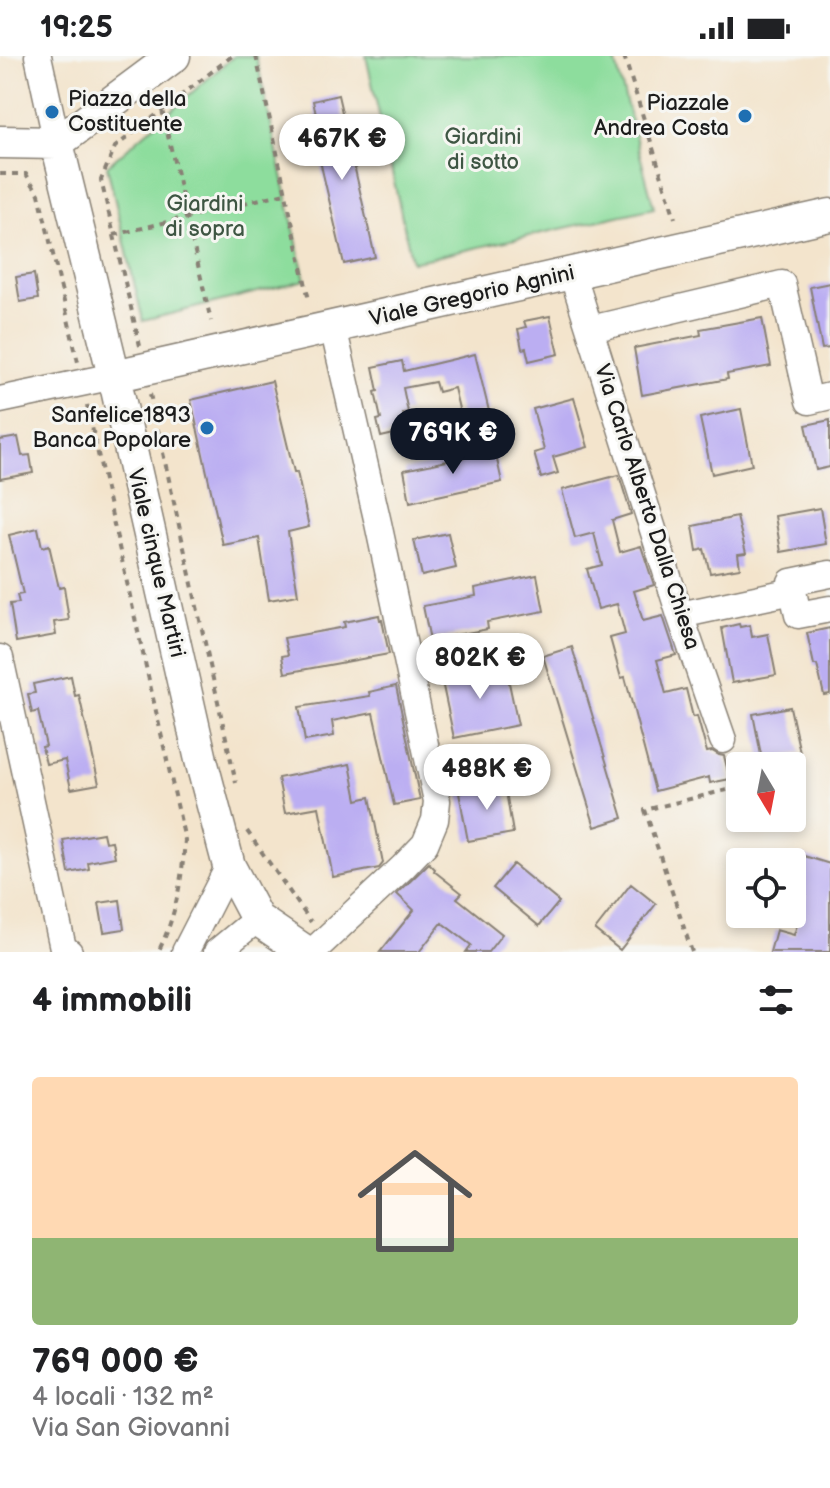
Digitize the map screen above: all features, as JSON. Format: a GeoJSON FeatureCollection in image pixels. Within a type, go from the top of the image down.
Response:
{"type":"FeatureCollection","features":[{"type":"Feature","properties":{"kind":"main road"},"geometry":{"type":"LineString","coordinates":[[0,142],[57,143],[174,56]]}},
{"type":"Feature","properties":{"kind":"main road","name":"Viale cinque Martiri"},"geometry":{"type":"LineString","coordinates":[[57,143],[114,376],[201,760],[229,866],[257,919],[310,942]]}},
{"type":"Feature","properties":{"kind":"main road","name":"Viale Gregorio Agnini"},"geometry":{"type":"LineString","coordinates":[[114,376],[830,215]]}},
{"type":"Feature","properties":{"kind":"street"},"geometry":{"type":"LineString","coordinates":[[38,56],[57,143]]}},
{"type":"Feature","properties":{"kind":"street","name":"Via Carlo Alberto Dalla Chiesa"},"geometry":{"type":"LineString","coordinates":[[572,273],[680,615],[723,740]]}},
{"type":"Feature","properties":{"kind":"street"},"geometry":{"type":"LineString","coordinates":[[591,329],[782,284],[809,401],[830,396]]}},
{"type":"Feature","properties":{"kind":"street"},"geometry":{"type":"LineString","coordinates":[[310,942],[403,867],[425,844],[435,820],[437,801],[333,327]]}},
{"type":"Feature","properties":{"kind":"street"},"geometry":{"type":"LineString","coordinates":[[0,400],[114,376]]}},
{"type":"Feature","properties":{"kind":"street"},"geometry":{"type":"LineString","coordinates":[[830,574],[791,582],[798,615],[830,609]]}},
{"type":"Feature","properties":{"kind":"street"},"geometry":{"type":"LineString","coordinates":[[680,615],[793,591]]}},
{"type":"Feature","properties":{"kind":"street"},"geometry":{"type":"LineString","coordinates":[[0,658],[63,948],[69,952]]}},
{"type":"Feature","properties":{"kind":"street"},"geometry":{"type":"LineString","coordinates":[[185,952],[229,866]]}},
{"type":"Feature","properties":{"kind":"street"},"geometry":{"type":"LineString","coordinates":[[217,952],[257,919]]}},
{"type":"Feature","properties":{"kind":"path"},"geometry":{"type":"LineString","coordinates":[[232,56],[115,147],[101,180],[236,783]]}},
{"type":"Feature","properties":{"kind":"path"},"geometry":{"type":"LineString","coordinates":[[256,56],[309,300]]}},
{"type":"Feature","properties":{"kind":"path"},"geometry":{"type":"LineString","coordinates":[[624,56],[675,218]]}},
{"type":"Feature","properties":{"kind":"path"},"geometry":{"type":"LineString","coordinates":[[162,110],[211,321]]}},
{"type":"Feature","properties":{"kind":"path"},"geometry":{"type":"LineString","coordinates":[[0,174],[26,174],[39,194],[185,840],[183,873],[175,908],[158,952]]}},
{"type":"Feature","properties":{"kind":"path"},"geometry":{"type":"LineString","coordinates":[[114,235],[285,193]]}},
{"type":"Feature","properties":{"kind":"path"},"geometry":{"type":"LineString","coordinates":[[692,952],[645,810],[735,788],[723,740]]}},
{"type":"Feature","properties":{"kind":"path"},"geometry":{"type":"LineString","coordinates":[[246,829],[310,942]]}},
{"type":"Feature","properties":{"kind":"green space","name":"Giardini di sopra"},"geometry":{"type":"Polygon","coordinates":[[[234,56],[256,56],[305,280],[143,321],[107,166],[234,56]]]}},
{"type":"Feature","properties":{"kind":"green space","name":"Giardini di sotto"},"geometry":{"type":"Polygon","coordinates":[[[366,56],[614,56],[654,208],[412,262],[366,56]]]}},
{"type":"Feature","properties":{"kind":"building"},"geometry":{"type":"Polygon","coordinates":[[[338,95],[375,257],[344,264],[314,135],[320,133],[313,101],[338,95]]]}},
{"type":"Feature","properties":{"kind":"building"},"geometry":{"type":"Polygon","coordinates":[[[34,274],[38,299],[20,302],[16,277],[34,274]]]}},
{"type":"Feature","properties":{"kind":"building"},"geometry":{"type":"Polygon","coordinates":[[[830,283],[830,348],[822,349],[810,287],[830,283]]]}},
{"type":"Feature","properties":{"kind":"building"},"geometry":{"type":"Polygon","coordinates":[[[550,316],[559,354],[529,361],[526,348],[522,349],[518,329],[526,327],[524,321],[550,316]]]}},
{"type":"Feature","properties":{"kind":"building"},"geometry":{"type":"Polygon","coordinates":[[[762,318],[771,366],[727,374],[728,379],[642,395],[634,348],[701,335],[700,329],[762,318]]]}},
{"type":"Feature","properties":{"kind":"building"},"geometry":{"type":"Polygon","coordinates":[[[475,354],[489,411],[461,417],[454,388],[438,392],[435,382],[403,388],[408,412],[403,413],[407,431],[381,437],[373,367],[402,361],[404,371],[475,354]]]}},
{"type":"Feature","properties":{"kind":"building"},"geometry":{"type":"Polygon","coordinates":[[[272,381],[309,527],[288,532],[298,595],[269,600],[259,538],[223,545],[191,400],[272,381]]]}},
{"type":"Feature","properties":{"kind":"building"},"geometry":{"type":"Polygon","coordinates":[[[574,398],[588,447],[553,457],[558,473],[541,478],[534,453],[544,450],[533,409],[574,398]]]}},
{"type":"Feature","properties":{"kind":"building"},"geometry":{"type":"Polygon","coordinates":[[[741,409],[752,465],[712,474],[700,418],[741,409]]]}},
{"type":"Feature","properties":{"kind":"building"},"geometry":{"type":"Polygon","coordinates":[[[830,420],[830,467],[816,470],[806,425],[830,420]]]}},
{"type":"Feature","properties":{"kind":"building"},"geometry":{"type":"Polygon","coordinates":[[[18,437],[22,456],[30,455],[33,473],[0,479],[0,440],[18,437]]]}},
{"type":"Feature","properties":{"kind":"building"},"geometry":{"type":"Polygon","coordinates":[[[495,451],[502,482],[410,502],[404,470],[495,451]]]}},
{"type":"Feature","properties":{"kind":"building"},"geometry":{"type":"Polygon","coordinates":[[[619,475],[631,514],[612,520],[620,552],[641,546],[654,585],[634,591],[643,621],[663,616],[676,655],[657,660],[666,694],[686,689],[707,752],[724,756],[726,780],[710,783],[709,777],[655,791],[625,677],[621,678],[610,638],[625,634],[617,604],[598,609],[587,569],[602,565],[594,533],[575,538],[562,490],[619,475]]]}},
{"type":"Feature","properties":{"kind":"building"},"geometry":{"type":"Polygon","coordinates":[[[820,508],[826,544],[781,552],[775,516],[820,508]]]}},
{"type":"Feature","properties":{"kind":"building"},"geometry":{"type":"Polygon","coordinates":[[[737,517],[746,553],[738,554],[740,568],[710,573],[704,549],[697,551],[693,526],[737,517]]]}},
{"type":"Feature","properties":{"kind":"building"},"geometry":{"type":"Polygon","coordinates":[[[38,528],[42,547],[49,545],[59,588],[64,587],[69,620],[54,622],[56,635],[16,642],[10,604],[19,603],[17,595],[23,594],[9,535],[38,528]]]}},
{"type":"Feature","properties":{"kind":"building"},"geometry":{"type":"Polygon","coordinates":[[[448,533],[456,568],[422,576],[414,540],[448,533]]]}},
{"type":"Feature","properties":{"kind":"building"},"geometry":{"type":"Polygon","coordinates":[[[537,575],[544,611],[487,622],[488,629],[430,640],[423,606],[476,596],[475,588],[537,575]]]}},
{"type":"Feature","properties":{"kind":"building"},"geometry":{"type":"Polygon","coordinates":[[[379,615],[389,654],[285,673],[282,656],[288,655],[284,638],[345,627],[344,622],[379,615]]]}},
{"type":"Feature","properties":{"kind":"building"},"geometry":{"type":"Polygon","coordinates":[[[739,624],[740,627],[750,625],[752,637],[768,634],[776,675],[732,683],[722,628],[739,624]]]}},
{"type":"Feature","properties":{"kind":"building"},"geometry":{"type":"Polygon","coordinates":[[[830,628],[830,694],[824,695],[807,633],[830,628]]]}},
{"type":"Feature","properties":{"kind":"building"},"geometry":{"type":"Polygon","coordinates":[[[572,647],[623,818],[595,827],[543,656],[572,647]]]}},
{"type":"Feature","properties":{"kind":"building"},"geometry":{"type":"Polygon","coordinates":[[[505,664],[518,725],[454,738],[441,677],[505,664]]]}},
{"type":"Feature","properties":{"kind":"building"},"geometry":{"type":"Polygon","coordinates":[[[71,676],[75,696],[79,695],[99,784],[71,789],[65,760],[46,764],[42,747],[46,746],[38,711],[32,713],[28,694],[35,693],[33,684],[71,676]]]}},
{"type":"Feature","properties":{"kind":"building"},"geometry":{"type":"Polygon","coordinates":[[[396,686],[420,800],[394,805],[373,713],[332,721],[334,736],[305,741],[299,707],[370,696],[369,692],[396,686]]]}},
{"type":"Feature","properties":{"kind":"building"},"geometry":{"type":"Polygon","coordinates":[[[790,707],[800,752],[760,752],[753,714],[790,707]]]}},
{"type":"Feature","properties":{"kind":"building"},"geometry":{"type":"Polygon","coordinates":[[[350,764],[357,800],[370,797],[383,863],[379,868],[333,877],[319,807],[285,813],[278,778],[350,764]]]}},
{"type":"Feature","properties":{"kind":"building"},"geometry":{"type":"Polygon","coordinates":[[[504,780],[513,833],[468,841],[459,793],[486,788],[485,783],[504,780]]]}},
{"type":"Feature","properties":{"kind":"building"},"geometry":{"type":"Polygon","coordinates":[[[103,833],[105,842],[112,841],[115,857],[88,862],[89,869],[69,873],[63,840],[103,833]]]}},
{"type":"Feature","properties":{"kind":"building"},"geometry":{"type":"Polygon","coordinates":[[[806,857],[830,864],[830,952],[770,952],[776,930],[794,935],[796,928],[806,928],[806,857]]]}},
{"type":"Feature","properties":{"kind":"building"},"geometry":{"type":"Polygon","coordinates":[[[429,863],[434,871],[462,893],[457,898],[502,934],[488,952],[466,952],[471,945],[442,923],[419,952],[380,952],[414,910],[397,894],[429,863]]]}},
{"type":"Feature","properties":{"kind":"building"},"geometry":{"type":"Polygon","coordinates":[[[513,864],[559,902],[539,926],[493,888],[513,864]]]}},
{"type":"Feature","properties":{"kind":"building"},"geometry":{"type":"Polygon","coordinates":[[[631,884],[656,904],[620,950],[595,930],[631,884]]]}},
{"type":"Feature","properties":{"kind":"building"},"geometry":{"type":"Polygon","coordinates":[[[120,900],[124,929],[104,932],[99,903],[120,900]]]}},
{"type":"Feature","properties":{"kind":"place","name":"Piazza della Costituente"},"geometry":{"type":"Point","coordinates":[52,112]}},
{"type":"Feature","properties":{"kind":"place","name":"Piazzale Andrea Costa"},"geometry":{"type":"Point","coordinates":[745,116]}},
{"type":"Feature","properties":{"kind":"place","name":"Sanfelice1893 Banca Popolare"},"geometry":{"type":"Point","coordinates":[207,428]}}]}
